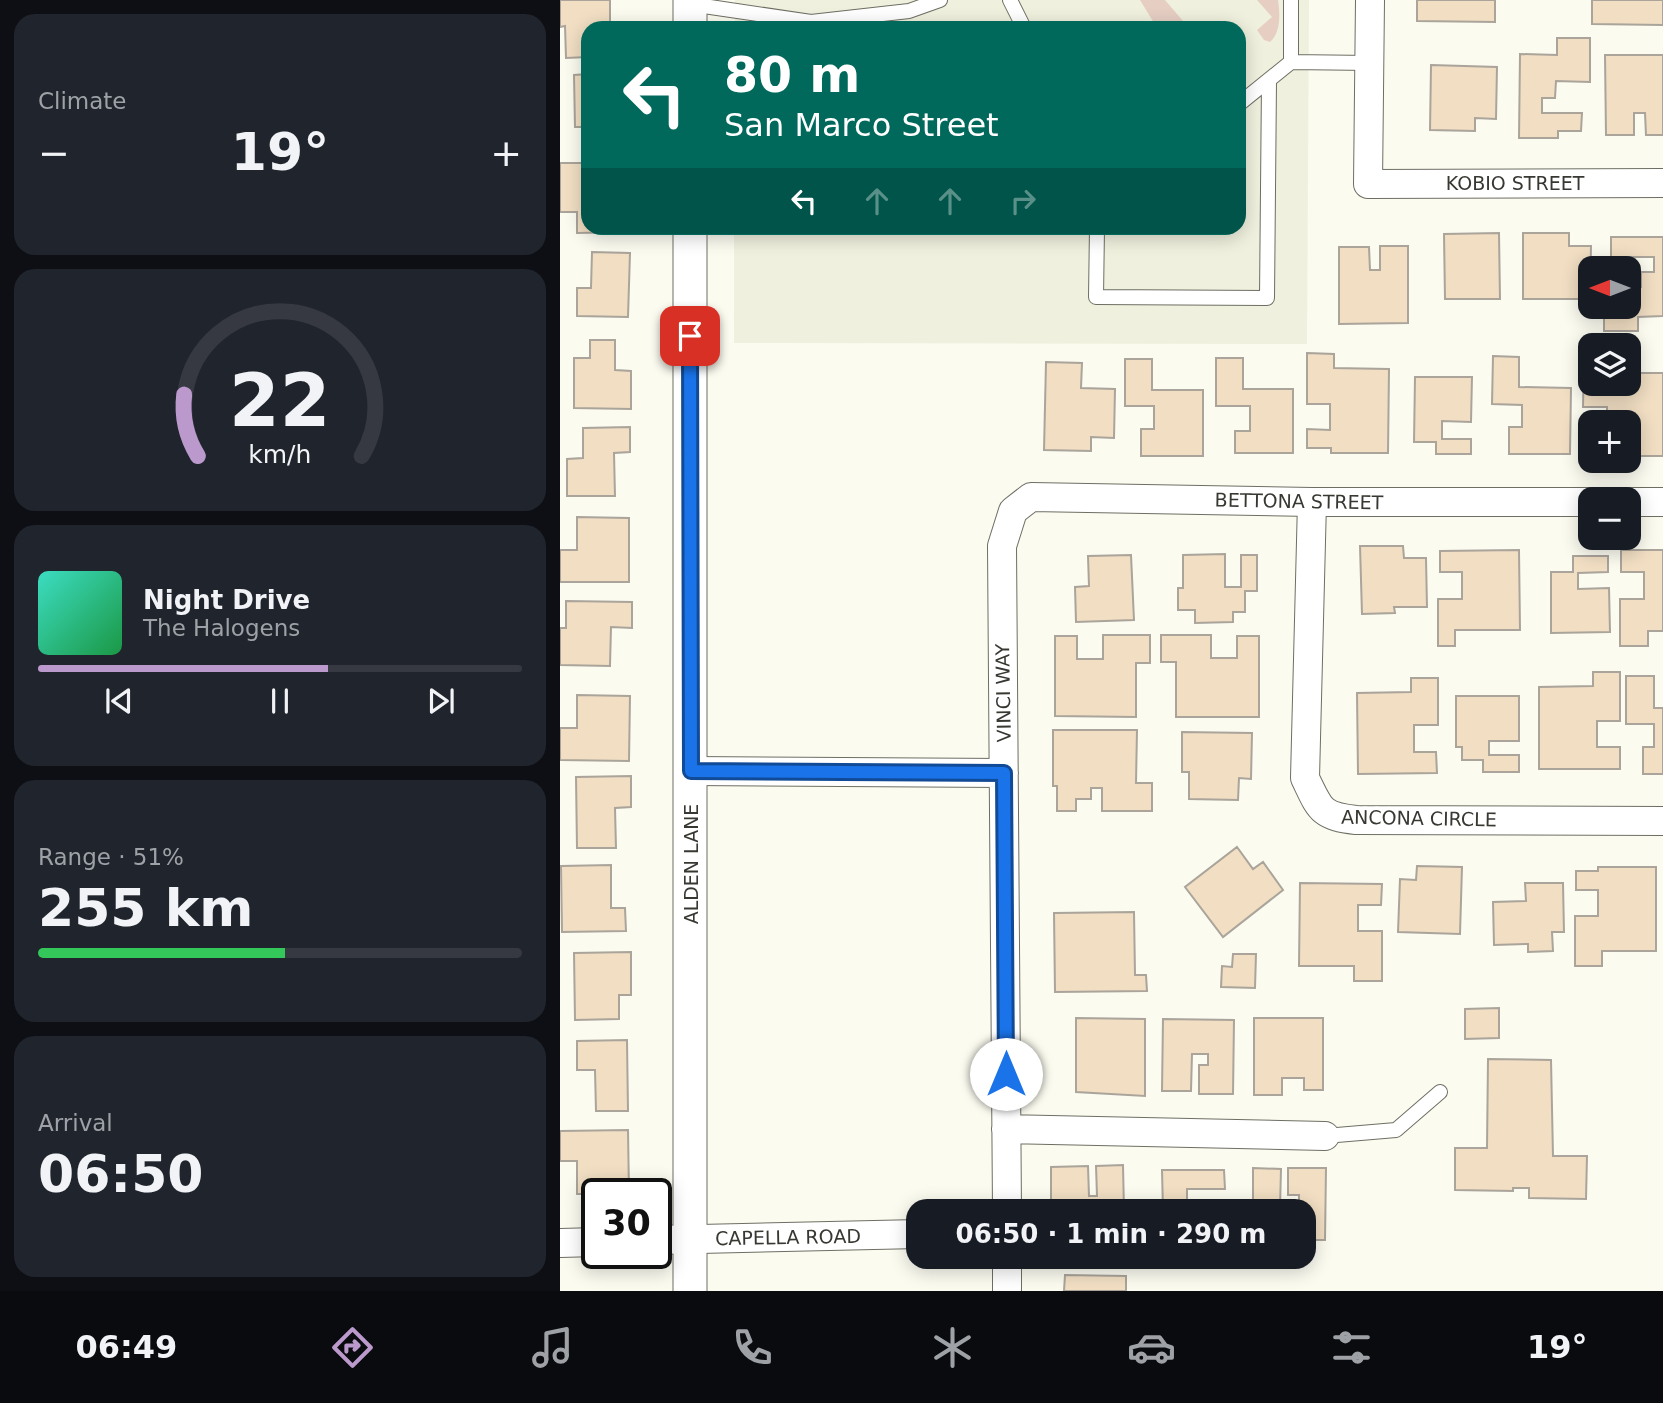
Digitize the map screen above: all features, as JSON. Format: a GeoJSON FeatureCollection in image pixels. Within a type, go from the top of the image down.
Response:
{"type":"FeatureCollection","features":[{"type":"Feature","properties":{"kind":"street"},"geometry":{"type":"LineString","coordinates":[[1370,0],[1370,63]]}},
{"type":"Feature","properties":{"kind":"street","name":"KOBIO STREET"},"geometry":{"type":"LineString","coordinates":[[1370,63],[1368,184],[1663,183]]}},
{"type":"Feature","properties":{"kind":"street","name":"ALDEN LANE"},"geometry":{"type":"LineString","coordinates":[[690,235],[690,1291]]}},
{"type":"Feature","properties":{"kind":"street","name":"BETTONA STREET"},"geometry":{"type":"LineString","coordinates":[[1013,511],[1031,497],[1312,502],[1578,502]]}},
{"type":"Feature","properties":{"kind":"street","name":"ANCONA CIRCLE"},"geometry":{"type":"LineString","coordinates":[[1312,502],[1305,778],[1319,807],[1334,818],[1356,820],[1663,821]]}},
{"type":"Feature","properties":{"kind":"street"},"geometry":{"type":"LineString","coordinates":[[1641,502],[1663,502]]}},
{"type":"Feature","properties":{"kind":"street","name":"VINCI WAY"},"geometry":{"type":"LineString","coordinates":[[1007,1199],[1002,546],[1013,511]]}},
{"type":"Feature","properties":{"kind":"street"},"geometry":{"type":"LineString","coordinates":[[691,771],[1004,773]]}},
{"type":"Feature","properties":{"kind":"street"},"geometry":{"type":"LineString","coordinates":[[1006,1129],[1325,1136]]}},
{"type":"Feature","properties":{"kind":"street","name":"CAPELLA ROAD"},"geometry":{"type":"LineString","coordinates":[[672,1240],[906,1234]]}},
{"type":"Feature","properties":{"kind":"street"},"geometry":{"type":"LineString","coordinates":[[560,1243],[581,1242]]}},
{"type":"Feature","properties":{"kind":"street"},"geometry":{"type":"LineString","coordinates":[[1007,1269],[1007,1291]]}},
{"type":"Feature","properties":{"kind":"lane"},"geometry":{"type":"LineString","coordinates":[[819,21],[909,10],[940,0]]}},
{"type":"Feature","properties":{"kind":"lane"},"geometry":{"type":"LineString","coordinates":[[1010,0],[1020,21]]}},
{"type":"Feature","properties":{"kind":"lane"},"geometry":{"type":"LineString","coordinates":[[1291,0],[1291,62]]}},
{"type":"Feature","properties":{"kind":"lane"},"geometry":{"type":"LineString","coordinates":[[690,11],[800,21]]}},
{"type":"Feature","properties":{"kind":"lane"},"geometry":{"type":"LineString","coordinates":[[1246,99],[1291,62],[1370,63]]}},
{"type":"Feature","properties":{"kind":"lane"},"geometry":{"type":"LineString","coordinates":[[1097,235],[1096,297],[1267,298],[1269,81]]}},
{"type":"Feature","properties":{"kind":"lane"},"geometry":{"type":"LineString","coordinates":[[1325,1136],[1396,1130],[1440,1092]]}},
{"type":"Feature","properties":{"kind":"shaded area"},"geometry":{"type":"Polygon","coordinates":[[[735,0],[1309,0],[1307,344],[734,343],[734,235],[1246,235],[1246,21],[735,21],[735,0]]]}},
{"type":"Feature","properties":{"kind":"shaded area"},"geometry":{"type":"Polygon","coordinates":[[[1140,0],[1165,0],[1183,21],[1153,21],[1140,0]]]}},
{"type":"Feature","properties":{"kind":"shaded area"},"geometry":{"type":"Polygon","coordinates":[[[1257,0],[1278,0],[1278,28],[1270,42],[1264,40],[1257,30],[1272,17],[1257,0]]]}},
{"type":"Feature","properties":{"kind":"building"},"geometry":{"type":"Polygon","coordinates":[[[560,0],[610,0],[610,21],[581,21],[581,57],[566,58],[565,26],[560,27],[560,0]]]}},
{"type":"Feature","properties":{"kind":"building"},"geometry":{"type":"Polygon","coordinates":[[[1417,0],[1495,0],[1495,22],[1417,21],[1417,0]]]}},
{"type":"Feature","properties":{"kind":"building"},"geometry":{"type":"Polygon","coordinates":[[[1592,0],[1663,0],[1663,25],[1592,24],[1592,0]]]}},
{"type":"Feature","properties":{"kind":"building"},"geometry":{"type":"Polygon","coordinates":[[[1557,38],[1590,38],[1590,82],[1556,81],[1555,98],[1542,98],[1542,113],[1582,113],[1581,131],[1558,131],[1558,138],[1519,138],[1520,54],[1557,55],[1557,38]]]}},
{"type":"Feature","properties":{"kind":"building"},"geometry":{"type":"Polygon","coordinates":[[[1605,55],[1663,55],[1663,135],[1646,135],[1645,113],[1634,113],[1634,135],[1606,135],[1605,55]]]}},
{"type":"Feature","properties":{"kind":"building"},"geometry":{"type":"Polygon","coordinates":[[[1431,65],[1497,67],[1496,119],[1475,118],[1475,131],[1430,130],[1431,65]]]}},
{"type":"Feature","properties":{"kind":"building"},"geometry":{"type":"Polygon","coordinates":[[[581,74],[581,127],[575,127],[574,75],[581,74]]]}},
{"type":"Feature","properties":{"kind":"building"},"geometry":{"type":"Polygon","coordinates":[[[560,163],[581,163],[581,233],[577,233],[577,212],[560,212],[560,163]]]}},
{"type":"Feature","properties":{"kind":"building"},"geometry":{"type":"Polygon","coordinates":[[[1499,233],[1500,299],[1445,299],[1444,234],[1499,233]]]}},
{"type":"Feature","properties":{"kind":"building"},"geometry":{"type":"Polygon","coordinates":[[[1523,233],[1569,233],[1569,246],[1591,246],[1591,256],[1578,256],[1578,299],[1523,299],[1523,233]]]}},
{"type":"Feature","properties":{"kind":"building"},"geometry":{"type":"Polygon","coordinates":[[[1611,237],[1663,237],[1663,316],[1642,317],[1642,272],[1654,272],[1654,257],[1611,256],[1611,237]]]}},
{"type":"Feature","properties":{"kind":"building"},"geometry":{"type":"Polygon","coordinates":[[[1380,246],[1408,246],[1408,323],[1339,324],[1339,247],[1369,247],[1370,270],[1380,270],[1380,246]]]}},
{"type":"Feature","properties":{"kind":"building"},"geometry":{"type":"Polygon","coordinates":[[[592,252],[630,253],[628,317],[577,316],[577,288],[591,288],[592,252]]]}},
{"type":"Feature","properties":{"kind":"building"},"geometry":{"type":"Polygon","coordinates":[[[1604,319],[1638,319],[1638,331],[1604,331],[1604,319]]]}},
{"type":"Feature","properties":{"kind":"building"},"geometry":{"type":"Polygon","coordinates":[[[590,340],[615,340],[615,370],[631,371],[631,409],[574,408],[574,358],[590,358],[590,340]]]}},
{"type":"Feature","properties":{"kind":"building"},"geometry":{"type":"Polygon","coordinates":[[[1307,353],[1334,354],[1334,368],[1389,369],[1388,453],[1331,453],[1331,448],[1307,448],[1307,429],[1330,430],[1330,404],[1307,404],[1307,353]]]}},
{"type":"Feature","properties":{"kind":"building"},"geometry":{"type":"Polygon","coordinates":[[[1493,356],[1519,357],[1519,387],[1571,388],[1570,454],[1509,454],[1509,427],[1522,427],[1522,405],[1492,404],[1493,356]]]}},
{"type":"Feature","properties":{"kind":"building"},"geometry":{"type":"Polygon","coordinates":[[[1216,358],[1243,358],[1243,389],[1293,389],[1293,453],[1235,453],[1235,431],[1250,431],[1250,406],[1216,406],[1216,358]]]}},
{"type":"Feature","properties":{"kind":"building"},"geometry":{"type":"Polygon","coordinates":[[[1125,359],[1152,359],[1152,390],[1203,390],[1203,456],[1141,456],[1141,429],[1154,429],[1154,406],[1125,406],[1125,359]]]}},
{"type":"Feature","properties":{"kind":"building"},"geometry":{"type":"Polygon","coordinates":[[[1046,362],[1082,363],[1081,388],[1115,389],[1114,438],[1091,437],[1091,451],[1044,450],[1046,362]]]}},
{"type":"Feature","properties":{"kind":"building"},"geometry":{"type":"Polygon","coordinates":[[[1641,373],[1663,373],[1663,456],[1641,456],[1641,410],[1583,407],[1583,396],[1641,396],[1641,373]]]}},
{"type":"Feature","properties":{"kind":"building"},"geometry":{"type":"Polygon","coordinates":[[[1415,377],[1472,377],[1471,422],[1442,421],[1442,439],[1471,439],[1471,454],[1436,454],[1436,442],[1414,442],[1415,377]]]}},
{"type":"Feature","properties":{"kind":"building"},"geometry":{"type":"Polygon","coordinates":[[[630,427],[630,452],[614,453],[615,496],[567,496],[567,459],[583,458],[583,428],[630,427]]]}},
{"type":"Feature","properties":{"kind":"building"},"geometry":{"type":"Polygon","coordinates":[[[577,517],[629,518],[629,582],[560,582],[560,550],[577,550],[577,517]]]}},
{"type":"Feature","properties":{"kind":"building"},"geometry":{"type":"Polygon","coordinates":[[[1360,546],[1403,546],[1404,558],[1426,558],[1427,607],[1394,607],[1395,613],[1362,614],[1360,546]]]}},
{"type":"Feature","properties":{"kind":"building"},"geometry":{"type":"Polygon","coordinates":[[[1519,550],[1520,630],[1455,630],[1455,646],[1438,646],[1438,599],[1462,599],[1462,572],[1440,572],[1440,551],[1519,550]]]}},
{"type":"Feature","properties":{"kind":"building"},"geometry":{"type":"Polygon","coordinates":[[[1621,550],[1663,550],[1663,631],[1648,631],[1648,646],[1620,646],[1620,599],[1644,599],[1644,572],[1621,572],[1621,550]]]}},
{"type":"Feature","properties":{"kind":"building"},"geometry":{"type":"Polygon","coordinates":[[[1225,554],[1225,587],[1241,587],[1241,555],[1257,555],[1257,591],[1245,591],[1245,612],[1233,612],[1233,622],[1195,623],[1195,610],[1178,610],[1178,588],[1183,588],[1183,555],[1225,554]]]}},
{"type":"Feature","properties":{"kind":"building"},"geometry":{"type":"Polygon","coordinates":[[[1131,555],[1134,620],[1076,622],[1075,587],[1089,586],[1088,556],[1131,555]]]}},
{"type":"Feature","properties":{"kind":"building"},"geometry":{"type":"Polygon","coordinates":[[[1573,556],[1608,556],[1608,572],[1578,573],[1578,589],[1609,588],[1610,632],[1551,633],[1551,572],[1573,572],[1573,556]]]}},
{"type":"Feature","properties":{"kind":"building"},"geometry":{"type":"Polygon","coordinates":[[[566,601],[632,602],[632,628],[611,627],[610,666],[560,665],[560,628],[566,628],[566,601]]]}},
{"type":"Feature","properties":{"kind":"building"},"geometry":{"type":"Polygon","coordinates":[[[1103,635],[1150,635],[1150,663],[1136,663],[1136,717],[1055,716],[1055,636],[1077,636],[1077,659],[1103,659],[1103,635]]]}},
{"type":"Feature","properties":{"kind":"building"},"geometry":{"type":"Polygon","coordinates":[[[1161,635],[1211,635],[1211,658],[1237,658],[1237,636],[1259,636],[1259,717],[1176,717],[1176,662],[1161,662],[1161,635]]]}},
{"type":"Feature","properties":{"kind":"building"},"geometry":{"type":"Polygon","coordinates":[[[1593,672],[1620,672],[1620,721],[1597,721],[1597,747],[1620,747],[1620,769],[1539,769],[1539,687],[1593,686],[1593,672]]]}},
{"type":"Feature","properties":{"kind":"building"},"geometry":{"type":"Polygon","coordinates":[[[1626,676],[1654,676],[1654,708],[1663,708],[1663,774],[1643,774],[1643,747],[1654,747],[1654,724],[1626,724],[1626,676]]]}},
{"type":"Feature","properties":{"kind":"building"},"geometry":{"type":"Polygon","coordinates":[[[1411,678],[1438,678],[1438,725],[1414,725],[1414,752],[1436,752],[1437,773],[1358,774],[1357,693],[1411,692],[1411,678]]]}},
{"type":"Feature","properties":{"kind":"building"},"geometry":{"type":"Polygon","coordinates":[[[577,695],[630,696],[629,761],[560,760],[560,728],[577,728],[577,695]]]}},
{"type":"Feature","properties":{"kind":"building"},"geometry":{"type":"Polygon","coordinates":[[[1456,696],[1519,696],[1519,741],[1489,741],[1489,755],[1519,755],[1519,772],[1483,772],[1483,760],[1462,760],[1462,747],[1456,747],[1456,696]]]}},
{"type":"Feature","properties":{"kind":"building"},"geometry":{"type":"Polygon","coordinates":[[[1053,730],[1137,730],[1136,783],[1152,783],[1152,811],[1102,811],[1102,788],[1091,788],[1091,799],[1076,799],[1076,811],[1057,811],[1057,786],[1053,786],[1053,730]]]}},
{"type":"Feature","properties":{"kind":"building"},"geometry":{"type":"Polygon","coordinates":[[[1182,732],[1252,733],[1251,779],[1239,778],[1238,800],[1189,799],[1189,772],[1182,772],[1182,732]]]}},
{"type":"Feature","properties":{"kind":"building"},"geometry":{"type":"Polygon","coordinates":[[[631,776],[631,807],[615,808],[616,848],[577,848],[576,777],[631,776]]]}},
{"type":"Feature","properties":{"kind":"building"},"geometry":{"type":"Polygon","coordinates":[[[1237,847],[1253,869],[1263,862],[1283,890],[1223,937],[1185,887],[1237,847]]]}},
{"type":"Feature","properties":{"kind":"building"},"geometry":{"type":"Polygon","coordinates":[[[611,865],[611,908],[625,908],[626,931],[562,932],[561,866],[611,865]]]}},
{"type":"Feature","properties":{"kind":"building"},"geometry":{"type":"Polygon","coordinates":[[[1417,866],[1462,867],[1460,934],[1398,932],[1400,879],[1416,880],[1417,866]]]}},
{"type":"Feature","properties":{"kind":"building"},"geometry":{"type":"Polygon","coordinates":[[[1598,867],[1656,867],[1656,951],[1602,951],[1602,966],[1575,966],[1575,916],[1598,916],[1598,890],[1576,890],[1576,871],[1598,871],[1598,867]]]}},
{"type":"Feature","properties":{"kind":"building"},"geometry":{"type":"Polygon","coordinates":[[[1300,883],[1382,884],[1381,905],[1358,905],[1358,931],[1382,931],[1382,981],[1354,981],[1354,966],[1299,966],[1300,883]]]}},
{"type":"Feature","properties":{"kind":"building"},"geometry":{"type":"Polygon","coordinates":[[[1525,883],[1563,883],[1564,932],[1552,932],[1553,951],[1528,952],[1528,944],[1494,945],[1493,902],[1526,901],[1525,883]]]}},
{"type":"Feature","properties":{"kind":"building"},"geometry":{"type":"Polygon","coordinates":[[[1134,912],[1135,975],[1146,975],[1147,991],[1055,992],[1054,913],[1134,912]]]}},
{"type":"Feature","properties":{"kind":"building"},"geometry":{"type":"Polygon","coordinates":[[[631,952],[631,995],[619,995],[619,1019],[575,1020],[574,953],[631,952]]]}},
{"type":"Feature","properties":{"kind":"building"},"geometry":{"type":"Polygon","coordinates":[[[1233,954],[1256,954],[1255,988],[1221,987],[1222,966],[1232,967],[1233,954]]]}},
{"type":"Feature","properties":{"kind":"building"},"geometry":{"type":"Polygon","coordinates":[[[1499,1008],[1499,1038],[1465,1039],[1465,1009],[1499,1008]]]}},
{"type":"Feature","properties":{"kind":"building"},"geometry":{"type":"Polygon","coordinates":[[[1076,1018],[1145,1019],[1145,1096],[1076,1092],[1076,1018]]]}},
{"type":"Feature","properties":{"kind":"building"},"geometry":{"type":"Polygon","coordinates":[[[1254,1018],[1323,1018],[1323,1090],[1304,1090],[1304,1078],[1282,1078],[1282,1095],[1254,1095],[1254,1018]]]}},
{"type":"Feature","properties":{"kind":"building"},"geometry":{"type":"Polygon","coordinates":[[[1163,1019],[1234,1020],[1233,1094],[1199,1094],[1199,1065],[1208,1065],[1208,1054],[1192,1054],[1191,1091],[1162,1091],[1163,1019]]]}},
{"type":"Feature","properties":{"kind":"building"},"geometry":{"type":"Polygon","coordinates":[[[627,1040],[628,1111],[596,1111],[595,1070],[577,1070],[577,1041],[627,1040]]]}},
{"type":"Feature","properties":{"kind":"building"},"geometry":{"type":"Polygon","coordinates":[[[1488,1059],[1551,1060],[1553,1156],[1587,1156],[1586,1199],[1529,1198],[1529,1188],[1513,1188],[1513,1191],[1455,1190],[1455,1148],[1487,1148],[1488,1059]]]}},
{"type":"Feature","properties":{"kind":"building"},"geometry":{"type":"Polygon","coordinates":[[[628,1130],[629,1178],[581,1178],[581,1194],[577,1194],[577,1161],[560,1161],[560,1131],[628,1130]]]}},
{"type":"Feature","properties":{"kind":"building"},"geometry":{"type":"Polygon","coordinates":[[[1123,1165],[1124,1199],[1051,1199],[1051,1167],[1088,1166],[1089,1196],[1097,1196],[1096,1166],[1123,1165]]]}},
{"type":"Feature","properties":{"kind":"building"},"geometry":{"type":"Polygon","coordinates":[[[1253,1168],[1281,1169],[1280,1199],[1253,1199],[1253,1168]]]}},
{"type":"Feature","properties":{"kind":"building"},"geometry":{"type":"Polygon","coordinates":[[[1288,1168],[1326,1168],[1325,1240],[1316,1240],[1316,1199],[1299,1199],[1299,1195],[1288,1195],[1288,1168]]]}},
{"type":"Feature","properties":{"kind":"building"},"geometry":{"type":"Polygon","coordinates":[[[1162,1170],[1224,1170],[1225,1189],[1187,1189],[1187,1199],[1163,1199],[1162,1170]]]}},
{"type":"Feature","properties":{"kind":"building"},"geometry":{"type":"Polygon","coordinates":[[[1065,1275],[1126,1276],[1126,1291],[1064,1291],[1065,1275]]]}},
{"type":"Feature","properties":{"kind":"route"},"geometry":{"type":"LineString","coordinates":[[690,336],[691,771],[1004,773],[1006,1074]]}}]}
